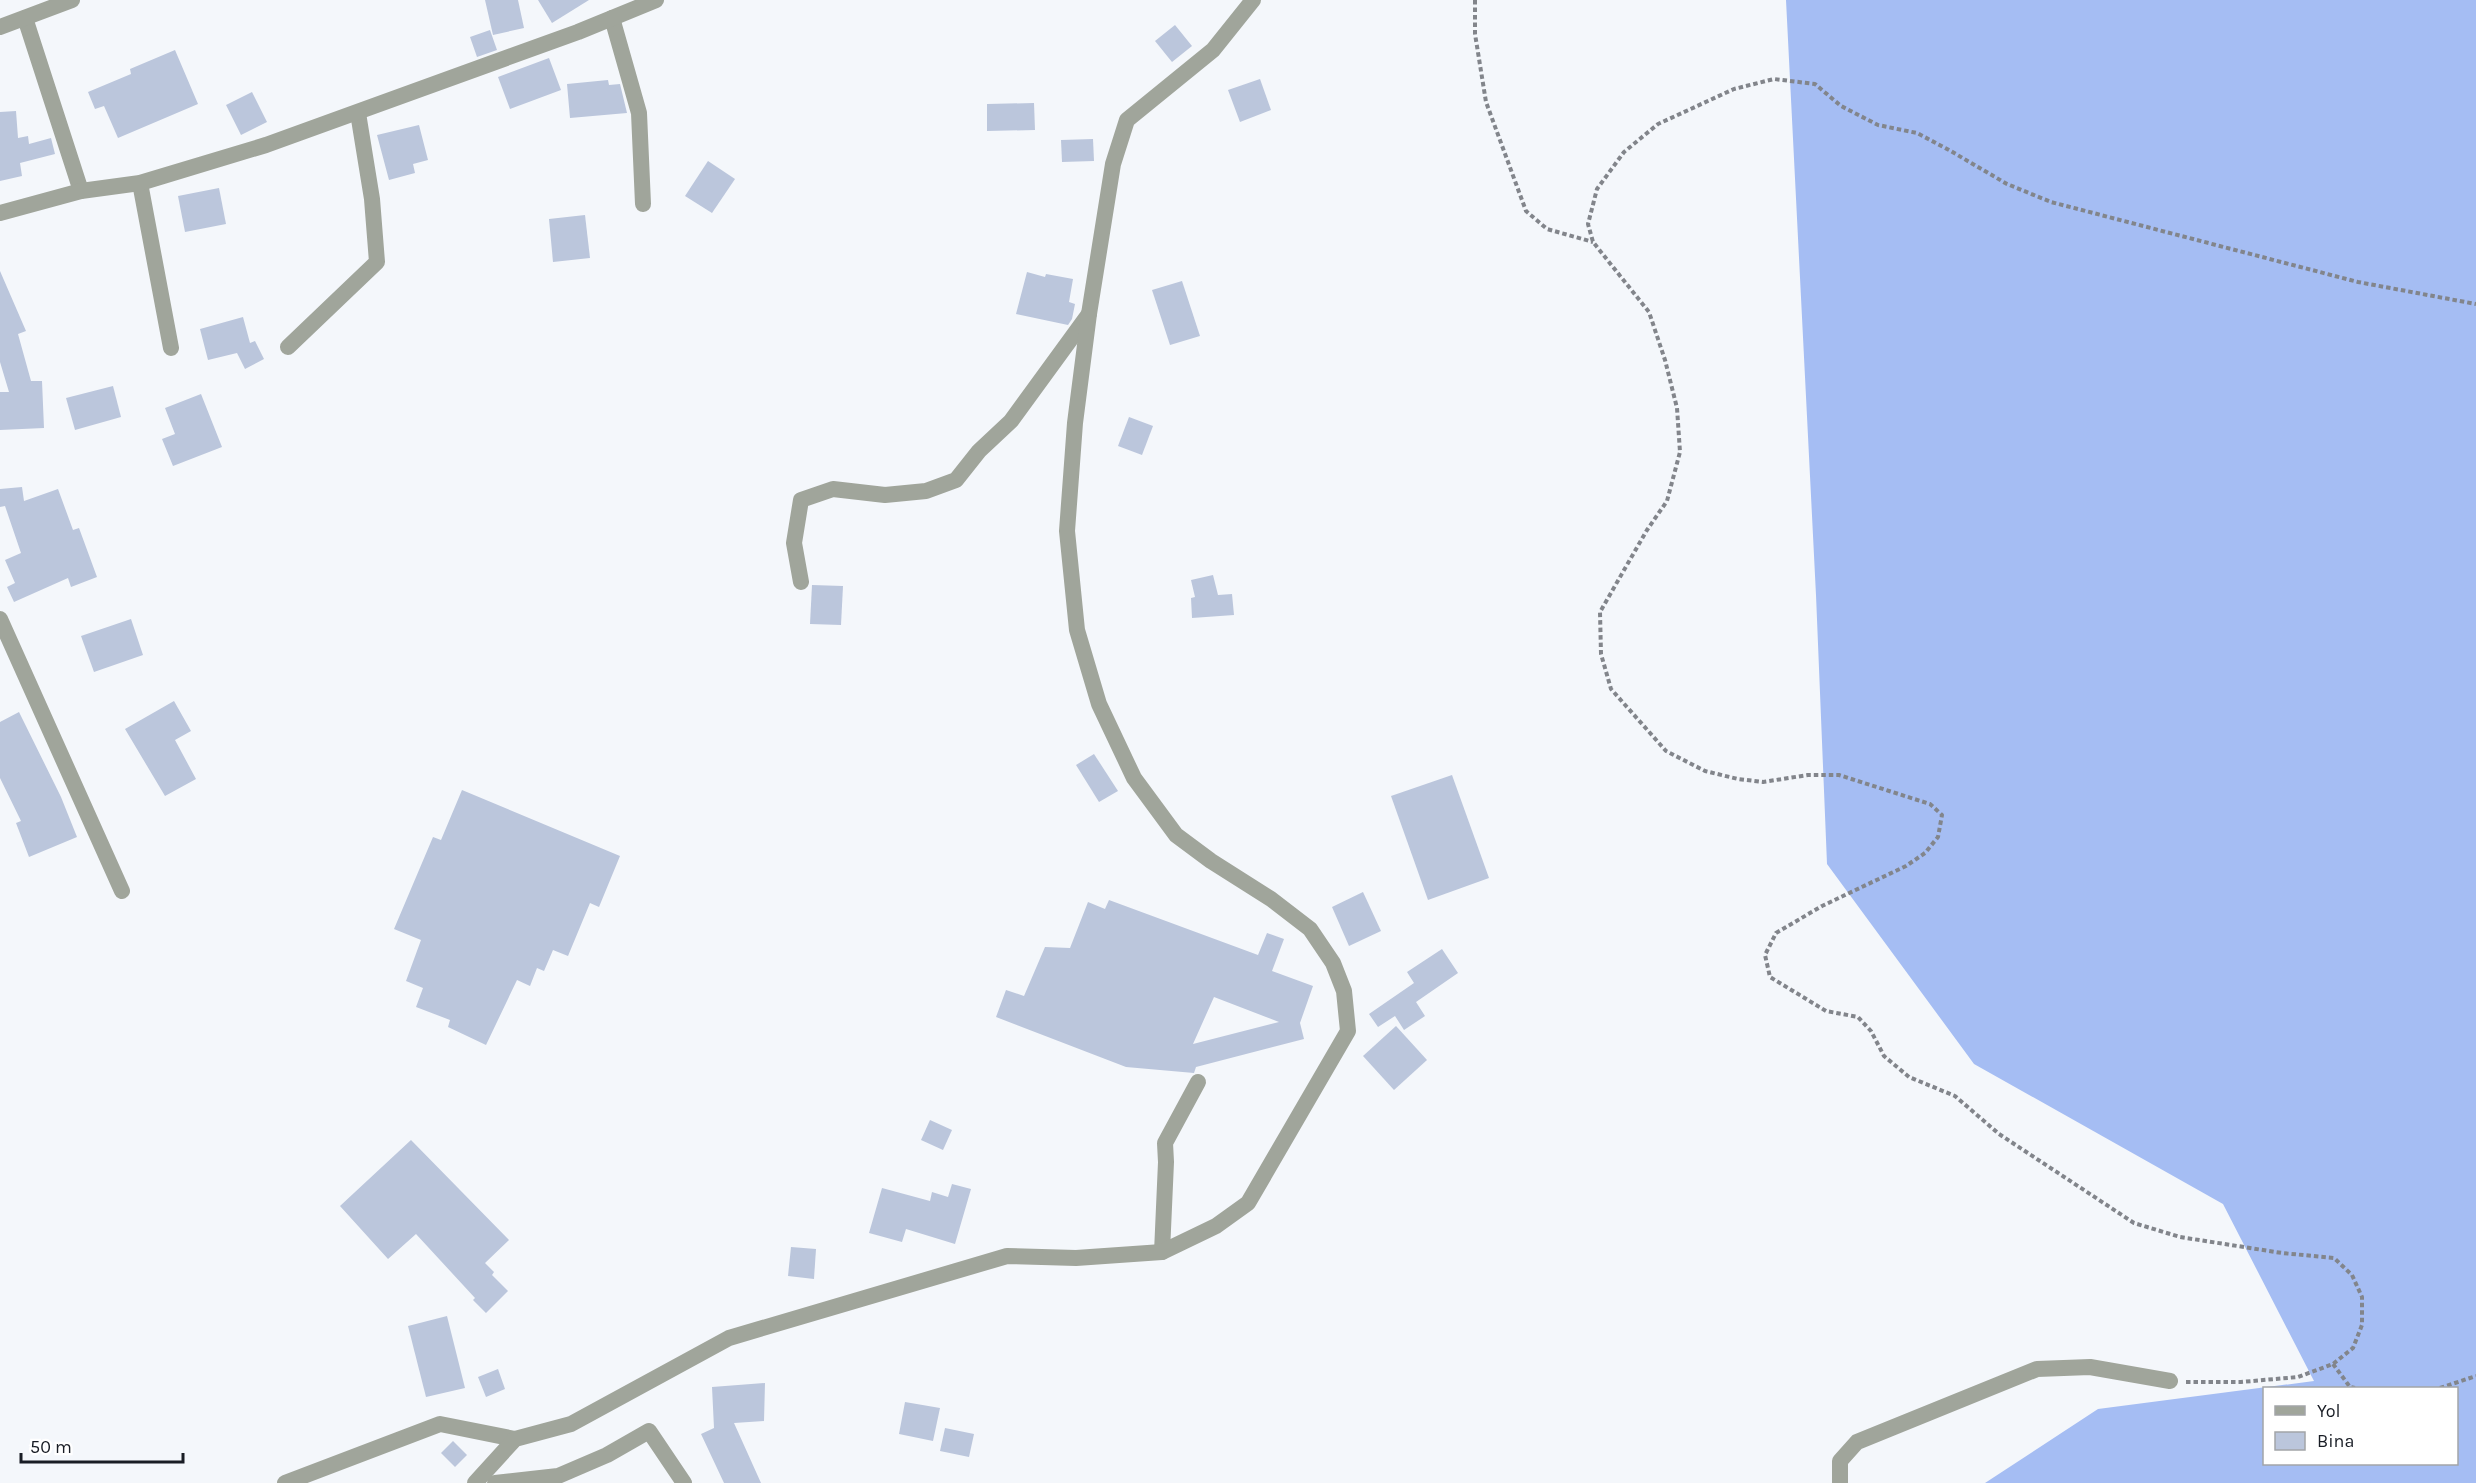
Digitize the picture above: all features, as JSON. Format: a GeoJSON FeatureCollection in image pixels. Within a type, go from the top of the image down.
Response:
{"type":"FeatureCollection","features":[{"type":"Feature","properties":{"kind":"street"},"geometry":{"type":"LineString","coordinates":[[0,27],[72,0]]}},
{"type":"Feature","properties":{"kind":"street"},"geometry":{"type":"LineString","coordinates":[[0,213],[81,192],[140,183],[266,145],[358,113],[656,0]]}},
{"type":"Feature","properties":{"kind":"street"},"geometry":{"type":"LineString","coordinates":[[285,1483],[440,1424],[515,1440],[571,1424],[729,1338],[1007,1256],[1076,1258],[1162,1252],[1216,1226],[1248,1203],[1348,1031],[1344,991],[1333,963],[1310,929],[1271,899],[1211,861],[1176,835],[1134,778],[1099,704],[1077,630],[1067,531],[1075,423],[1089,314],[1113,164],[1127,120],[1213,50],[1252,0]]}},
{"type":"Feature","properties":{"kind":"street"},"geometry":{"type":"LineString","coordinates":[[25,18],[81,192]]}},
{"type":"Feature","properties":{"kind":"street"},"geometry":{"type":"LineString","coordinates":[[612,18],[639,113],[643,204]]}},
{"type":"Feature","properties":{"kind":"street"},"geometry":{"type":"LineString","coordinates":[[288,347],[377,262],[372,199],[358,113]]}},
{"type":"Feature","properties":{"kind":"street"},"geometry":{"type":"LineString","coordinates":[[140,183],[171,348]]}},
{"type":"Feature","properties":{"kind":"street"},"geometry":{"type":"LineString","coordinates":[[801,582],[794,543],[801,500],[833,489],[885,495],[926,491],[956,480],[979,451],[1011,421],[1089,314]]}},
{"type":"Feature","properties":{"kind":"street"},"geometry":{"type":"LineString","coordinates":[[0,619],[123,891]]}},
{"type":"Feature","properties":{"kind":"street"},"geometry":{"type":"LineString","coordinates":[[1162,1252],[1165,1143],[1198,1082]]}},
{"type":"Feature","properties":{"kind":"street"},"geometry":{"type":"LineString","coordinates":[[1840,1483],[1840,1461],[1857,1442],[2037,1369],[2090,1367],[2170,1381]]}},
{"type":"Feature","properties":{"kind":"street"},"geometry":{"type":"LineString","coordinates":[[485,1482],[558,1476],[607,1455],[649,1431],[684,1483]]}},
{"type":"Feature","properties":{"kind":"street"},"geometry":{"type":"LineString","coordinates":[[485,1482],[515,1440]]}},
{"type":"Feature","properties":{"kind":"path"},"geometry":{"type":"LineString","coordinates":[[1475,0],[1475,34],[1486,102],[1526,211],[1547,229],[1593,242]]}},
{"type":"Feature","properties":{"kind":"path"},"geometry":{"type":"LineString","coordinates":[[2170,1381],[2241,1382],[2298,1377],[2333,1364],[2353,1348],[2362,1325],[2362,1297],[2352,1275],[2334,1258],[2282,1253],[2180,1237],[2134,1223],[1999,1134],[1955,1096],[1909,1077],[1884,1056],[1871,1031],[1858,1017],[1826,1011],[1770,977],[1765,955],[1776,933],[1822,906],[1906,866],[1925,853],[1938,837],[1942,816],[1930,804],[1839,775],[1808,776],[1763,782],[1705,771],[1666,751],[1611,688],[1601,654],[1600,612],[1642,538],[1667,501],[1680,452],[1677,408],[1665,360],[1649,312],[1593,242],[1588,224],[1597,189],[1624,152],[1658,124],[1693,106],[1734,89],[1774,79],[1815,84],[1841,106],[1878,126],[1917,133],[2007,184],[2051,202],[2358,282],[2476,304]]}},
{"type":"Feature","properties":{"kind":"path"},"geometry":{"type":"LineString","coordinates":[[2333,1364],[2350,1387]]}},
{"type":"Feature","properties":{"kind":"path"},"geometry":{"type":"LineString","coordinates":[[2446,1387],[2476,1376]]}},
{"type":"Feature","properties":{"kind":"shaded area"},"geometry":{"type":"Polygon","coordinates":[[[1786,0],[2476,0],[2476,1483],[1985,1483],[2098,1409],[2263,1388],[2263,1465],[2458,1465],[2458,1387],[2268,1387],[2314,1381],[2223,1204],[1974,1064],[1827,864],[1786,0]]]}},
{"type":"Feature","properties":{"kind":"building"},"geometry":{"type":"Polygon","coordinates":[[[485,0],[518,0],[524,28],[493,35],[485,0]]]}},
{"type":"Feature","properties":{"kind":"building"},"geometry":{"type":"Polygon","coordinates":[[[538,0],[589,0],[552,23],[538,0]]]}},
{"type":"Feature","properties":{"kind":"building"},"geometry":{"type":"Polygon","coordinates":[[[1175,25],[1192,46],[1172,62],[1155,41],[1175,25]]]}},
{"type":"Feature","properties":{"kind":"building"},"geometry":{"type":"Polygon","coordinates":[[[490,30],[497,50],[477,57],[470,37],[490,30]]]}},
{"type":"Feature","properties":{"kind":"building"},"geometry":{"type":"Polygon","coordinates":[[[175,50],[198,104],[118,138],[104,106],[95,109],[88,92],[131,74],[130,69],[175,50]]]}},
{"type":"Feature","properties":{"kind":"building"},"geometry":{"type":"Polygon","coordinates":[[[549,58],[561,90],[510,109],[498,77],[549,58]]]}},
{"type":"Feature","properties":{"kind":"building"},"geometry":{"type":"Polygon","coordinates":[[[1260,79],[1271,110],[1240,122],[1228,90],[1260,79]]]}},
{"type":"Feature","properties":{"kind":"building"},"geometry":{"type":"Polygon","coordinates":[[[608,80],[609,85],[620,84],[627,113],[570,118],[567,84],[608,80]]]}},
{"type":"Feature","properties":{"kind":"building"},"geometry":{"type":"Polygon","coordinates":[[[252,92],[267,122],[241,135],[226,105],[252,92]]]}},
{"type":"Feature","properties":{"kind":"building"},"geometry":{"type":"Polygon","coordinates":[[[1034,103],[1035,130],[987,131],[987,104],[1034,103]]]}},
{"type":"Feature","properties":{"kind":"building"},"geometry":{"type":"Polygon","coordinates":[[[16,111],[18,138],[28,136],[29,144],[51,138],[55,154],[20,163],[22,176],[0,181],[0,112],[16,111]]]}},
{"type":"Feature","properties":{"kind":"building"},"geometry":{"type":"Polygon","coordinates":[[[419,125],[428,160],[413,164],[415,173],[389,180],[377,135],[419,125]]]}},
{"type":"Feature","properties":{"kind":"building"},"geometry":{"type":"Polygon","coordinates":[[[1093,139],[1094,161],[1062,162],[1061,140],[1093,139]]]}},
{"type":"Feature","properties":{"kind":"building"},"geometry":{"type":"Polygon","coordinates":[[[708,161],[735,179],[712,213],[685,196],[708,161]]]}},
{"type":"Feature","properties":{"kind":"building"},"geometry":{"type":"Polygon","coordinates":[[[219,188],[226,224],[185,232],[178,196],[219,188]]]}},
{"type":"Feature","properties":{"kind":"building"},"geometry":{"type":"Polygon","coordinates":[[[585,215],[590,258],[553,262],[549,219],[585,215]]]}},
{"type":"Feature","properties":{"kind":"building"},"geometry":{"type":"Polygon","coordinates":[[[0,271],[26,331],[18,334],[31,381],[42,381],[44,428],[0,430],[0,392],[9,392],[0,362],[0,271]]]}},
{"type":"Feature","properties":{"kind":"building"},"geometry":{"type":"Polygon","coordinates":[[[1027,272],[1045,277],[1046,274],[1073,279],[1069,302],[1075,304],[1072,319],[1068,325],[1016,314],[1027,272]]]}},
{"type":"Feature","properties":{"kind":"building"},"geometry":{"type":"Polygon","coordinates":[[[1182,281],[1200,336],[1170,345],[1152,290],[1182,281]]]}},
{"type":"Feature","properties":{"kind":"building"},"geometry":{"type":"Polygon","coordinates":[[[243,317],[250,343],[255,341],[264,359],[245,369],[237,353],[208,360],[200,329],[243,317]]]}},
{"type":"Feature","properties":{"kind":"building"},"geometry":{"type":"Polygon","coordinates":[[[113,386],[121,417],[75,430],[66,398],[113,386]]]}},
{"type":"Feature","properties":{"kind":"building"},"geometry":{"type":"Polygon","coordinates":[[[201,394],[222,447],[173,466],[162,439],[175,434],[165,408],[201,394]]]}},
{"type":"Feature","properties":{"kind":"building"},"geometry":{"type":"Polygon","coordinates":[[[1129,417],[1153,426],[1142,455],[1118,446],[1129,417]]]}},
{"type":"Feature","properties":{"kind":"building"},"geometry":{"type":"Polygon","coordinates":[[[22,487],[24,501],[58,489],[73,530],[79,528],[97,577],[71,587],[68,578],[14,602],[7,587],[15,583],[5,560],[21,553],[5,506],[0,507],[0,489],[22,487]]]}},
{"type":"Feature","properties":{"kind":"building"},"geometry":{"type":"Polygon","coordinates":[[[1213,575],[1218,595],[1232,594],[1234,615],[1192,618],[1191,598],[1195,597],[1191,580],[1213,575]]]}},
{"type":"Feature","properties":{"kind":"building"},"geometry":{"type":"Polygon","coordinates":[[[812,585],[843,586],[841,625],[810,624],[812,585]]]}},
{"type":"Feature","properties":{"kind":"building"},"geometry":{"type":"Polygon","coordinates":[[[131,619],[143,655],[94,672],[81,636],[131,619]]]}},
{"type":"Feature","properties":{"kind":"building"},"geometry":{"type":"Polygon","coordinates":[[[174,701],[191,731],[175,740],[196,779],[165,796],[125,729],[174,701]]]}},
{"type":"Feature","properties":{"kind":"building"},"geometry":{"type":"Polygon","coordinates":[[[19,712],[61,797],[77,837],[29,857],[16,823],[21,821],[0,778],[0,722],[19,712]]]}},
{"type":"Feature","properties":{"kind":"building"},"geometry":{"type":"Polygon","coordinates":[[[1094,754],[1118,791],[1099,802],[1076,765],[1094,754]]]}},
{"type":"Feature","properties":{"kind":"building"},"geometry":{"type":"Polygon","coordinates":[[[1452,775],[1489,878],[1428,900],[1391,796],[1452,775]]]}},
{"type":"Feature","properties":{"kind":"building"},"geometry":{"type":"Polygon","coordinates":[[[462,790],[620,856],[599,907],[590,903],[568,956],[553,950],[544,971],[537,968],[530,986],[517,980],[486,1045],[448,1027],[450,1020],[416,1007],[423,988],[406,981],[421,940],[394,929],[433,837],[441,840],[462,790]]]}},
{"type":"Feature","properties":{"kind":"building"},"geometry":{"type":"Polygon","coordinates":[[[1363,892],[1381,931],[1349,946],[1332,907],[1363,892]]]}},
{"type":"Feature","properties":{"kind":"building"},"geometry":{"type":"Polygon","coordinates":[[[1109,900],[1258,955],[1267,933],[1284,939],[1272,971],[1313,986],[1300,1023],[1304,1039],[1196,1067],[1194,1073],[1126,1067],[996,1017],[1006,990],[1024,996],[1045,947],[1070,948],[1088,902],[1105,909],[1109,900]],[[1214,997],[1193,1044],[1279,1022],[1214,997]]]}},
{"type":"Feature","properties":{"kind":"building"},"geometry":{"type":"Polygon","coordinates":[[[1442,949],[1458,973],[1416,1002],[1425,1016],[1404,1030],[1395,1016],[1378,1027],[1369,1014],[1414,983],[1407,972],[1442,949]]]}},
{"type":"Feature","properties":{"kind":"building"},"geometry":{"type":"Polygon","coordinates":[[[1396,1026],[1427,1060],[1394,1090],[1363,1056],[1396,1026]]]}},
{"type":"Feature","properties":{"kind":"building"},"geometry":{"type":"Polygon","coordinates":[[[930,1120],[952,1130],[943,1150],[921,1140],[930,1120]]]}},
{"type":"Feature","properties":{"kind":"building"},"geometry":{"type":"Polygon","coordinates":[[[411,1140],[509,1240],[485,1263],[494,1272],[492,1275],[508,1291],[486,1313],[416,1234],[388,1259],[340,1206],[411,1140]]]}},
{"type":"Feature","properties":{"kind":"building"},"geometry":{"type":"Polygon","coordinates":[[[952,1184],[971,1189],[955,1244],[906,1229],[902,1242],[869,1233],[882,1188],[930,1201],[932,1192],[948,1197],[952,1184]]]}},
{"type":"Feature","properties":{"kind":"building"},"geometry":{"type":"Polygon","coordinates":[[[791,1247],[816,1249],[814,1279],[788,1276],[791,1247]]]}},
{"type":"Feature","properties":{"kind":"building"},"geometry":{"type":"Polygon","coordinates":[[[447,1316],[465,1388],[426,1397],[408,1326],[447,1316]]]}},
{"type":"Feature","properties":{"kind":"building"},"geometry":{"type":"Polygon","coordinates":[[[498,1369],[505,1389],[486,1397],[478,1377],[498,1369]]]}},
{"type":"Feature","properties":{"kind":"building"},"geometry":{"type":"Polygon","coordinates":[[[765,1383],[764,1421],[734,1423],[761,1483],[724,1483],[701,1434],[714,1428],[712,1387],[765,1383]]]}},
{"type":"Feature","properties":{"kind":"building"},"geometry":{"type":"Polygon","coordinates":[[[905,1402],[940,1408],[933,1441],[899,1434],[905,1402]]]}},
{"type":"Feature","properties":{"kind":"building"},"geometry":{"type":"Polygon","coordinates":[[[945,1428],[974,1434],[969,1457],[940,1451],[945,1428]]]}},
{"type":"Feature","properties":{"kind":"building"},"geometry":{"type":"Polygon","coordinates":[[[453,1441],[467,1455],[455,1467],[441,1453],[453,1441]]]}}]}
